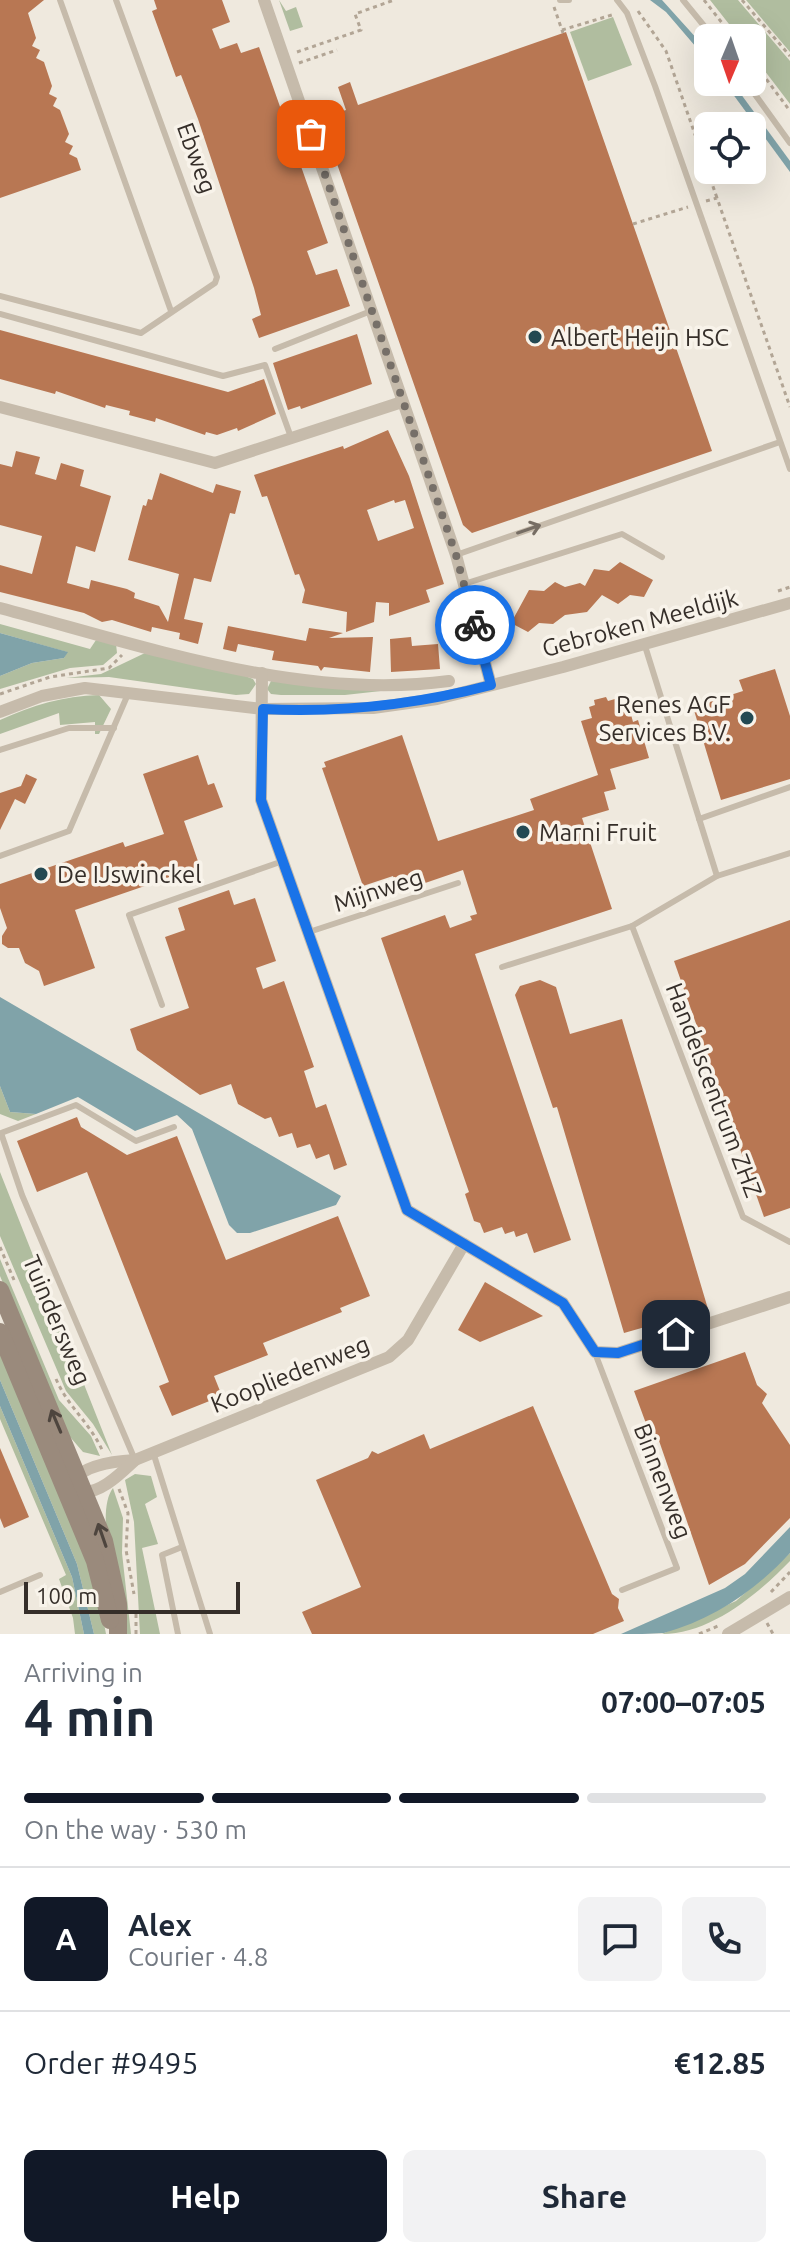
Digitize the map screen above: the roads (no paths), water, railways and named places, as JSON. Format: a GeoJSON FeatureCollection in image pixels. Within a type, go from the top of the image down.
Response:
{"type":"FeatureCollection","features":[{"type":"Feature","properties":{"kind":"main road","name":"Tuindersweg"},"geometry":{"type":"LineString","coordinates":[[9,1289],[87,1493],[111,1566],[118,1604],[116,1634]]}},
{"type":"Feature","properties":{"kind":"main road","name":"Tuindersweg"},"geometry":{"type":"LineString","coordinates":[[0,1332],[95,1561],[116,1634]]}},
{"type":"Feature","properties":{"kind":"street"},"geometry":{"type":"LineString","coordinates":[[264,0],[456,555],[491,685]]}},
{"type":"Feature","properties":{"kind":"street"},"geometry":{"type":"LineString","coordinates":[[0,407],[215,463],[402,402]]}},
{"type":"Feature","properties":{"kind":"street","name":"Gebroken Meeldijk"},"geometry":{"type":"LineString","coordinates":[[0,712],[60,692],[85,688],[263,709],[373,708],[437,699],[645,646],[790,603]]}},
{"type":"Feature","properties":{"kind":"street"},"geometry":{"type":"LineString","coordinates":[[0,608],[262,673],[345,686],[415,686],[449,681]]}},
{"type":"Feature","properties":{"kind":"street"},"geometry":{"type":"LineString","coordinates":[[262,673],[261,800],[407,1210],[563,1303],[595,1352],[618,1353],[790,1297]]}},
{"type":"Feature","properties":{"kind":"street","name":"Koopliedenweg"},"geometry":{"type":"LineString","coordinates":[[79,1473],[108,1463],[135,1460],[389,1357],[408,1340],[464,1244]]}},
{"type":"Feature","properties":{"kind":"street","name":"Koopliedenweg"},"geometry":{"type":"LineString","coordinates":[[87,1493],[114,1479],[135,1460]]}},
{"type":"Feature","properties":{"kind":"street"},"geometry":{"type":"LineString","coordinates":[[79,1473],[67,1490],[87,1493]]}},
{"type":"Feature","properties":{"kind":"street"},"geometry":{"type":"LineString","coordinates":[[728,1634],[790,1597]]}},
{"type":"Feature","properties":{"kind":"lane"},"geometry":{"type":"LineString","coordinates":[[60,0],[171,311]]}},
{"type":"Feature","properties":{"kind":"lane","name":"Ebweg"},"geometry":{"type":"LineString","coordinates":[[0,296],[141,333],[215,283],[217,277],[116,0]]}},
{"type":"Feature","properties":{"kind":"lane"},"geometry":{"type":"LineString","coordinates":[[560,0],[569,0]]}},
{"type":"Feature","properties":{"kind":"lane"},"geometry":{"type":"LineString","coordinates":[[617,0],[627,13],[655,86],[790,469]]}},
{"type":"Feature","properties":{"kind":"lane"},"geometry":{"type":"LineString","coordinates":[[683,0],[703,24]]}},
{"type":"Feature","properties":{"kind":"lane"},"geometry":{"type":"LineString","coordinates":[[756,96],[790,143]]}},
{"type":"Feature","properties":{"kind":"lane"},"geometry":{"type":"LineString","coordinates":[[275,349],[371,311]]}},
{"type":"Feature","properties":{"kind":"lane"},"geometry":{"type":"LineString","coordinates":[[0,314],[223,376],[265,365],[292,440]]}},
{"type":"Feature","properties":{"kind":"lane"},"geometry":{"type":"LineString","coordinates":[[456,555],[780,442]]}},
{"type":"Feature","properties":{"kind":"lane"},"geometry":{"type":"LineString","coordinates":[[464,584],[622,534],[662,557]]}},
{"type":"Feature","properties":{"kind":"lane"},"geometry":{"type":"LineString","coordinates":[[645,646],[717,876]]}},
{"type":"Feature","properties":{"kind":"lane"},"geometry":{"type":"LineString","coordinates":[[0,856],[69,831],[130,691]]}},
{"type":"Feature","properties":{"kind":"lane"},"geometry":{"type":"LineString","coordinates":[[0,750],[69,728],[114,728]]}},
{"type":"Feature","properties":{"kind":"lane"},"geometry":{"type":"LineString","coordinates":[[699,819],[790,787]]}},
{"type":"Feature","properties":{"kind":"lane"},"geometry":{"type":"LineString","coordinates":[[502,967],[632,926],[717,876],[790,853]]}},
{"type":"Feature","properties":{"kind":"lane"},"geometry":{"type":"LineString","coordinates":[[162,1005],[129,915],[283,861]]}},
{"type":"Feature","properties":{"kind":"lane","name":"Mijnweg"},"geometry":{"type":"LineString","coordinates":[[309,932],[458,883]]}},
{"type":"Feature","properties":{"kind":"lane","name":"Handelscentrum ZHZ"},"geometry":{"type":"LineString","coordinates":[[632,926],[743,1217],[790,1242]]}},
{"type":"Feature","properties":{"kind":"lane"},"geometry":{"type":"LineString","coordinates":[[135,1460],[22,1195],[1,1133],[76,1105],[136,1141],[174,1127]]}},
{"type":"Feature","properties":{"kind":"lane","name":"Binnenweg"},"geometry":{"type":"LineString","coordinates":[[595,1352],[677,1568],[622,1590]]}},
{"type":"Feature","properties":{"kind":"lane"},"geometry":{"type":"LineString","coordinates":[[153,1452],[210,1634]]}},
{"type":"Feature","properties":{"kind":"lane"},"geometry":{"type":"LineString","coordinates":[[178,1634],[162,1555],[182,1547]]}},
{"type":"Feature","properties":{"kind":"lane"},"geometry":{"type":"LineString","coordinates":[[0,1592],[40,1575]]}},
{"type":"Feature","properties":{"kind":"water"},"geometry":{"type":"Polygon","coordinates":[[[650,0],[662,0],[694,35],[694,45],[666,12],[650,0]]]}},
{"type":"Feature","properties":{"kind":"water"},"geometry":{"type":"Polygon","coordinates":[[[734,96],[742,96],[754,112],[746,112],[734,96]]]}},
{"type":"Feature","properties":{"kind":"water"},"geometry":{"type":"Polygon","coordinates":[[[766,128],[790,161],[790,172],[766,139],[766,128]]]}},
{"type":"Feature","properties":{"kind":"water"},"geometry":{"type":"Polygon","coordinates":[[[0,633],[68,652],[64,658],[32,663],[0,676],[0,633]]]}},
{"type":"Feature","properties":{"kind":"water"},"geometry":{"type":"Polygon","coordinates":[[[0,997],[341,1196],[336,1205],[250,1233],[237,1233],[229,1225],[192,1129],[177,1115],[135,1131],[78,1097],[36,1114],[10,1112],[0,1086],[0,997]]]}},
{"type":"Feature","properties":{"kind":"water"},"geometry":{"type":"Polygon","coordinates":[[[0,1380],[77,1564],[94,1634],[84,1634],[72,1577],[0,1406],[0,1380]]]}},
{"type":"Feature","properties":{"kind":"water"},"geometry":{"type":"Polygon","coordinates":[[[790,1527],[790,1553],[733,1602],[700,1620],[664,1633],[621,1634],[725,1588],[745,1574],[790,1527]]]}},
{"type":"Feature","properties":{"kind":"place","name":"Albert Heijn HSC"},"geometry":{"type":"Point","coordinates":[535,337]}},
{"type":"Feature","properties":{"kind":"place","name":"Renes AGF Services B.V."},"geometry":{"type":"Point","coordinates":[747,718]}},
{"type":"Feature","properties":{"kind":"place","name":"Marni Fruit"},"geometry":{"type":"Point","coordinates":[523,832]}},
{"type":"Feature","properties":{"kind":"place","name":"De IJswinckel"},"geometry":{"type":"Point","coordinates":[41,874]}}]}
